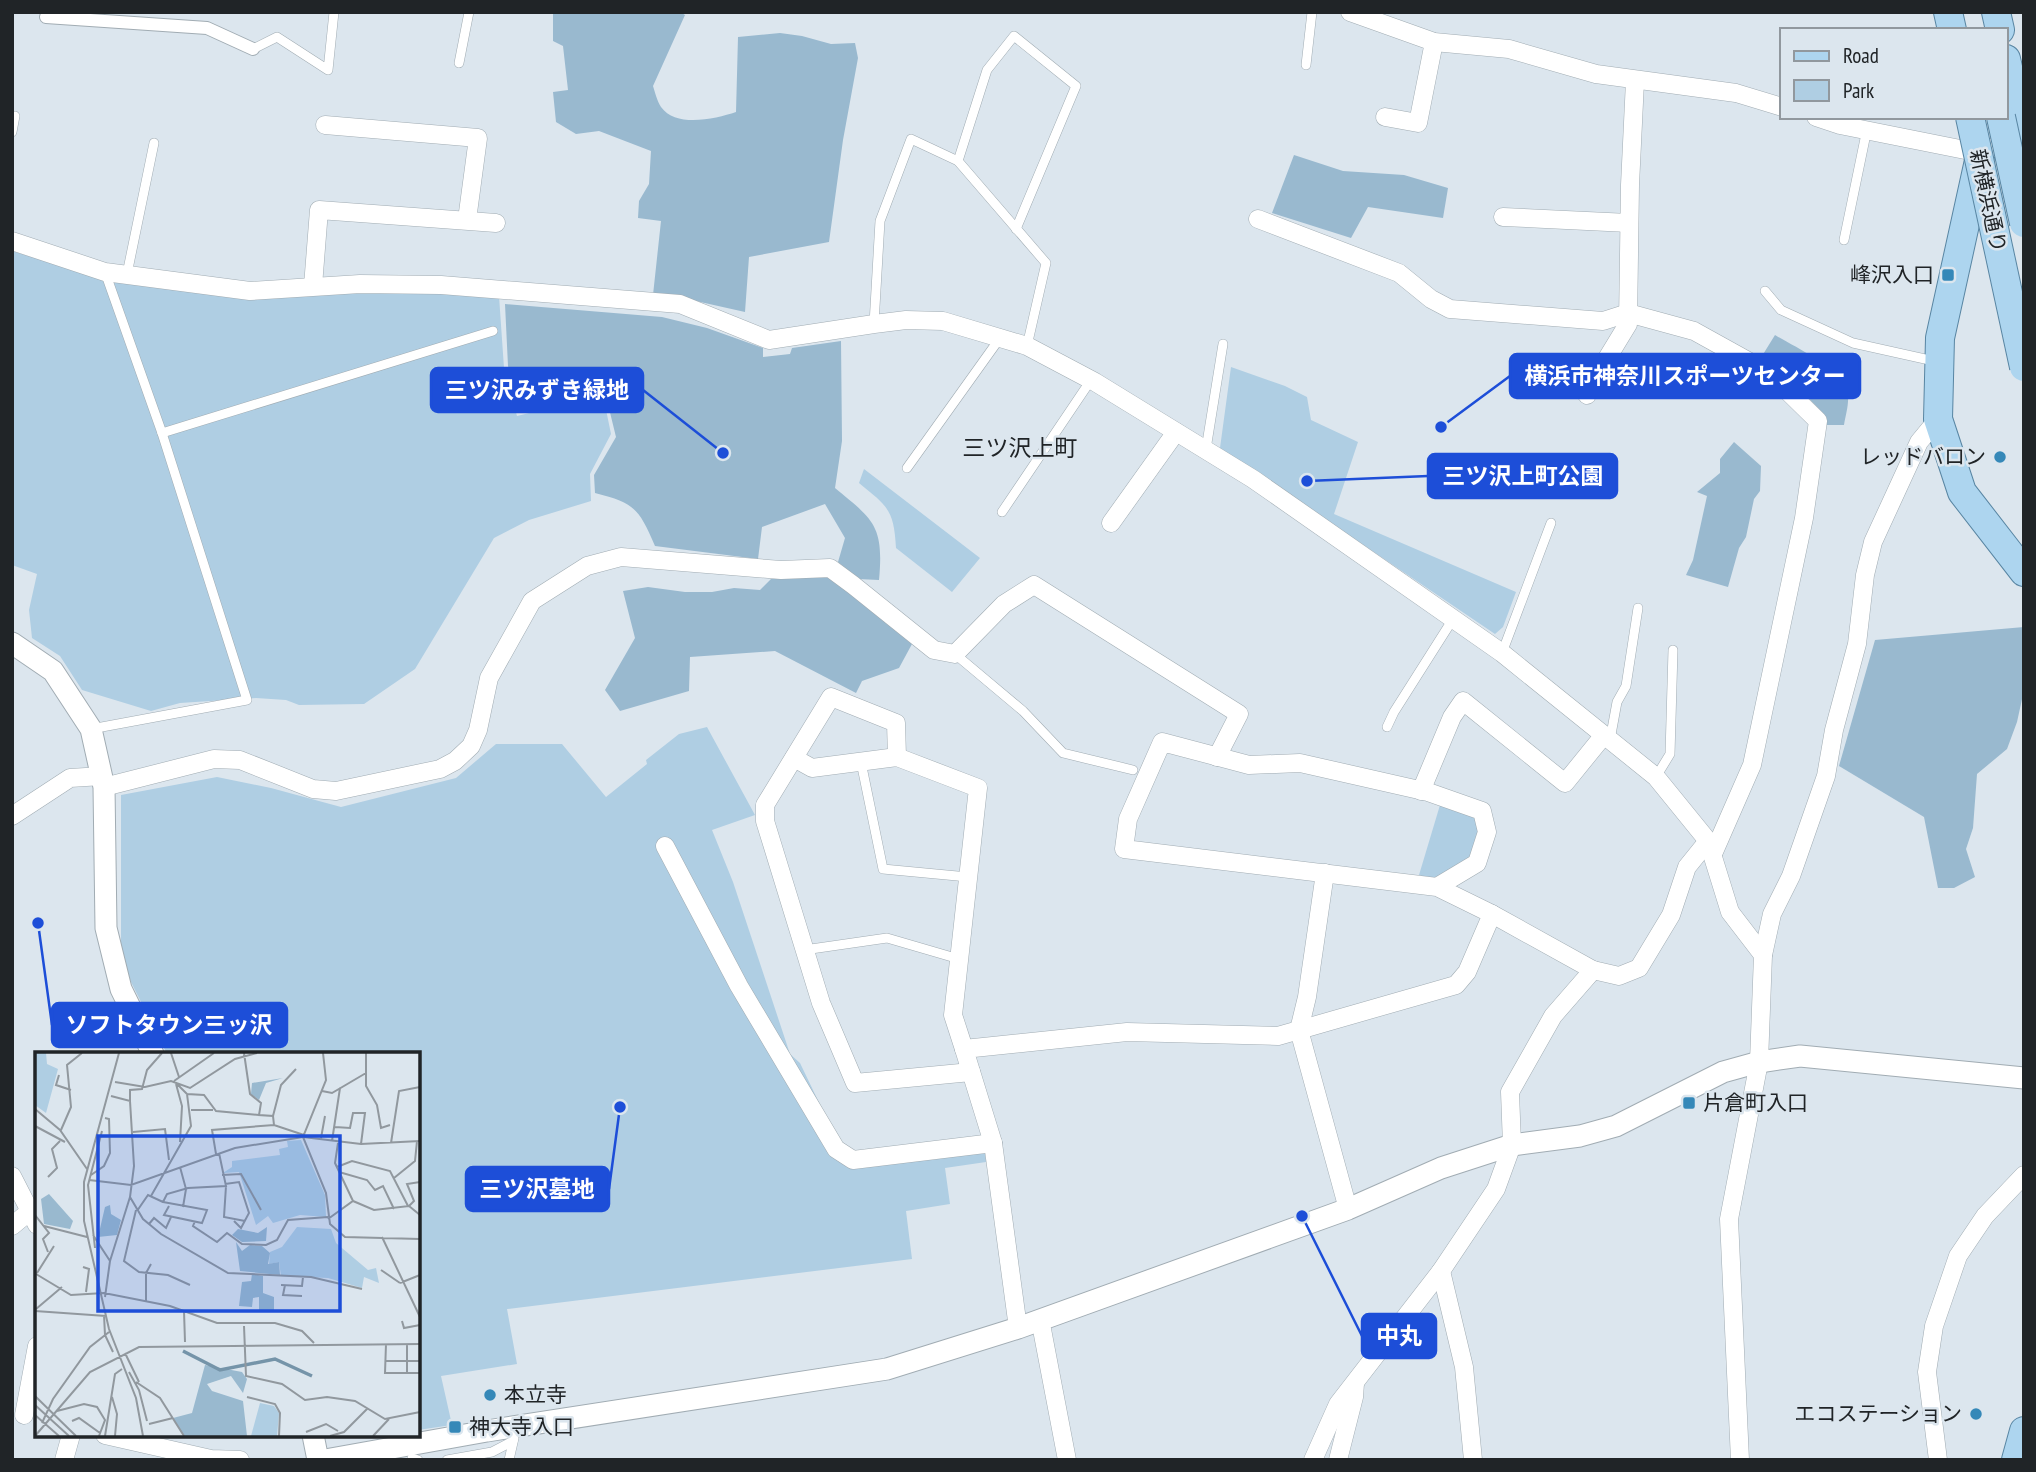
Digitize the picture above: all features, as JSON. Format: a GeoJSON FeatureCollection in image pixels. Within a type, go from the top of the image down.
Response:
{"type":"FeatureCollection","features":[{"type":"Feature","properties":{"kind":"main road"},"geometry":{"type":"LineString","coordinates":[[2008,68],[2024,136]]}},
{"type":"Feature","properties":{"kind":"main road"},"geometry":{"type":"LineString","coordinates":[[1972,119],[1980,153],[1940,338],[1938,419],[1962,492],[2024,572]]}},
{"type":"Feature","properties":{"kind":"main road","name":"新横浜通り"},"geometry":{"type":"LineString","coordinates":[[1972,119],[2024,367]]}},
{"type":"Feature","properties":{"kind":"main road","name":"新横浜通り"},"geometry":{"type":"LineString","coordinates":[[2001,119],[2024,223]]}},
{"type":"Feature","properties":{"kind":"main road"},"geometry":{"type":"LineString","coordinates":[[2016,1460],[2024,1431]]}},
{"type":"Feature","properties":{"kind":"street"},"geometry":{"type":"LineString","coordinates":[[1350,12],[1434,42],[1509,49],[1596,74],[1736,93],[1780,106]]}},
{"type":"Feature","properties":{"kind":"street"},"geometry":{"type":"LineString","coordinates":[[47,17],[206,28],[253,49]]}},
{"type":"Feature","properties":{"kind":"street"},"geometry":{"type":"LineString","coordinates":[[1385,117],[1418,123],[1434,42]]}},
{"type":"Feature","properties":{"kind":"street"},"geometry":{"type":"LineString","coordinates":[[1587,395],[1628,324],[1635,81]]}},
{"type":"Feature","properties":{"kind":"street"},"geometry":{"type":"LineString","coordinates":[[1822,119],[1980,153],[2024,136]]}},
{"type":"Feature","properties":{"kind":"street"},"geometry":{"type":"LineString","coordinates":[[325,125],[478,138],[467,220]]}},
{"type":"Feature","properties":{"kind":"street"},"geometry":{"type":"LineString","coordinates":[[313,286],[319,210],[496,223]]}},
{"type":"Feature","properties":{"kind":"street"},"geometry":{"type":"LineString","coordinates":[[1503,217],[1629,223]]}},
{"type":"Feature","properties":{"kind":"street"},"geometry":{"type":"LineString","coordinates":[[1258,219],[1399,273],[1431,299],[1450,309],[1603,321],[1628,313],[1694,331],[1768,372],[1818,421],[1804,518],[1752,765],[1711,848],[1687,867],[1671,915],[1639,968],[1619,976],[1593,971],[1492,914],[1437,887],[1124,849],[1128,819],[1141,772],[1161,742],[1249,765],[1300,763],[1421,791],[1482,811],[1487,832],[1477,863],[1437,887]]}},
{"type":"Feature","properties":{"kind":"street"},"geometry":{"type":"LineString","coordinates":[[12,241],[105,272],[250,291],[360,284],[441,285],[680,304],[769,340],[906,320],[943,321],[1027,345],[1091,380],[1253,479],[1502,653],[1656,777],[1711,848],[1730,912],[1763,956]]}},
{"type":"Feature","properties":{"kind":"street"},"geometry":{"type":"LineString","coordinates":[[1740,1460],[1729,1219],[1759,1062],[1763,956],[1772,914],[1791,876],[1826,776],[1834,730],[1857,644],[1865,575],[1873,541],[1919,442],[1938,419]]}},
{"type":"Feature","properties":{"kind":"street"},"geometry":{"type":"LineString","coordinates":[[1111,523],[1176,432]]}},
{"type":"Feature","properties":{"kind":"street"},"geometry":{"type":"LineString","coordinates":[[12,816],[70,778],[103,781],[214,759],[240,760],[313,789],[336,791],[440,769],[455,761],[471,746],[478,730],[489,678],[533,601],[587,566],[621,557],[781,570],[830,568],[934,650],[955,654],[1004,604],[1034,584],[1239,714],[1217,757]]}},
{"type":"Feature","properties":{"kind":"street"},"geometry":{"type":"LineString","coordinates":[[12,643],[53,671],[91,729],[103,781],[106,928],[121,989],[152,1052]]}},
{"type":"Feature","properties":{"kind":"street"},"geometry":{"type":"LineString","coordinates":[[897,757],[896,723],[831,697],[765,805],[765,821],[821,1003],[855,1083],[971,1072]]}},
{"type":"Feature","properties":{"kind":"street"},"geometry":{"type":"LineString","coordinates":[[1421,791],[1452,717],[1463,701],[1564,783],[1607,738]]}},
{"type":"Feature","properties":{"kind":"street"},"geometry":{"type":"LineString","coordinates":[[794,758],[812,768],[897,757],[978,788],[953,1014],[993,1143],[1018,1328]]}},
{"type":"Feature","properties":{"kind":"street"},"geometry":{"type":"LineString","coordinates":[[665,846],[739,986],[836,1149],[853,1160],[993,1143]]}},
{"type":"Feature","properties":{"kind":"street"},"geometry":{"type":"LineString","coordinates":[[1325,873],[1307,997],[1299,1030],[1348,1209]]}},
{"type":"Feature","properties":{"kind":"street"},"geometry":{"type":"LineString","coordinates":[[964,1049],[1127,1032],[1278,1036],[1456,985],[1467,972],[1492,914]]}},
{"type":"Feature","properties":{"kind":"street"},"geometry":{"type":"LineString","coordinates":[[1313,1460],[1338,1404],[1441,1271],[1496,1189],[1512,1145],[1510,1092],[1553,1016],[1593,971]]}},
{"type":"Feature","properties":{"kind":"street"},"geometry":{"type":"LineString","coordinates":[[325,1460],[411,1456],[515,1434],[887,1369],[1018,1328],[1348,1209],[1441,1168],[1512,1145],[1580,1136],[1616,1126],[1723,1072],[1759,1062],[1800,1056],[2024,1078]]}},
{"type":"Feature","properties":{"kind":"street"},"geometry":{"type":"LineString","coordinates":[[1938,1460],[1927,1372],[1934,1326],[1958,1256],[1984,1216],[2024,1175]]}},
{"type":"Feature","properties":{"kind":"street"},"geometry":{"type":"LineString","coordinates":[[12,1176],[33,1218],[12,1226]]}},
{"type":"Feature","properties":{"kind":"street"},"geometry":{"type":"LineString","coordinates":[[1441,1271],[1464,1367],[1473,1460]]}},
{"type":"Feature","properties":{"kind":"street"},"geometry":{"type":"LineString","coordinates":[[1040,1319],[1067,1460]]}},
{"type":"Feature","properties":{"kind":"street"},"geometry":{"type":"LineString","coordinates":[[24,1416],[35,1357]]}},
{"type":"Feature","properties":{"kind":"street"},"geometry":{"type":"LineString","coordinates":[[1338,1460],[1354,1397],[1355,1382]]}},
{"type":"Feature","properties":{"kind":"street"},"geometry":{"type":"LineString","coordinates":[[64,1460],[70,1437]]}},
{"type":"Feature","properties":{"kind":"street"},"geometry":{"type":"LineString","coordinates":[[114,1437],[211,1459],[240,1460]]}},
{"type":"Feature","properties":{"kind":"street"},"geometry":{"type":"LineString","coordinates":[[313,1437],[318,1460]]}},
{"type":"Feature","properties":{"kind":"lane"},"geometry":{"type":"LineString","coordinates":[[253,49],[278,37],[328,70],[334,12]]}},
{"type":"Feature","properties":{"kind":"lane"},"geometry":{"type":"LineString","coordinates":[[460,64],[469,12]]}},
{"type":"Feature","properties":{"kind":"lane"},"geometry":{"type":"LineString","coordinates":[[1306,65],[1312,12]]}},
{"type":"Feature","properties":{"kind":"lane"},"geometry":{"type":"LineString","coordinates":[[958,161],[987,70],[1014,36],[1076,86],[1016,229]]}},
{"type":"Feature","properties":{"kind":"lane"},"geometry":{"type":"LineString","coordinates":[[12,132],[15,116]]}},
{"type":"Feature","properties":{"kind":"lane"},"geometry":{"type":"LineString","coordinates":[[1844,240],[1867,129]]}},
{"type":"Feature","properties":{"kind":"lane"},"geometry":{"type":"LineString","coordinates":[[874,324],[880,221],[911,139],[958,161],[1046,263],[1027,345]]}},
{"type":"Feature","properties":{"kind":"lane"},"geometry":{"type":"LineString","coordinates":[[127,274],[154,143]]}},
{"type":"Feature","properties":{"kind":"lane"},"geometry":{"type":"LineString","coordinates":[[91,729],[247,700],[162,433],[105,272]]}},
{"type":"Feature","properties":{"kind":"lane"},"geometry":{"type":"LineString","coordinates":[[1765,291],[1781,310],[1853,343],[1939,362]]}},
{"type":"Feature","properties":{"kind":"lane"},"geometry":{"type":"LineString","coordinates":[[162,433],[494,331]]}},
{"type":"Feature","properties":{"kind":"lane"},"geometry":{"type":"LineString","coordinates":[[907,468],[1000,338]]}},
{"type":"Feature","properties":{"kind":"lane"},"geometry":{"type":"LineString","coordinates":[[1206,449],[1223,344]]}},
{"type":"Feature","properties":{"kind":"lane"},"geometry":{"type":"LineString","coordinates":[[1002,512],[1091,380]]}},
{"type":"Feature","properties":{"kind":"lane"},"geometry":{"type":"LineString","coordinates":[[1502,653],[1551,523]]}},
{"type":"Feature","properties":{"kind":"lane"},"geometry":{"type":"LineString","coordinates":[[1607,738],[1617,702],[1626,686],[1637,608]]}},
{"type":"Feature","properties":{"kind":"lane"},"geometry":{"type":"LineString","coordinates":[[1387,727],[1453,619]]}},
{"type":"Feature","properties":{"kind":"lane"},"geometry":{"type":"LineString","coordinates":[[1656,777],[1670,754],[1673,650]]}},
{"type":"Feature","properties":{"kind":"lane"},"geometry":{"type":"LineString","coordinates":[[955,654],[1023,711],[1063,753],[1141,772]]}},
{"type":"Feature","properties":{"kind":"lane"},"geometry":{"type":"LineString","coordinates":[[861,762],[883,869],[968,877]]}},
{"type":"Feature","properties":{"kind":"lane"},"geometry":{"type":"LineString","coordinates":[[804,950],[887,938],[959,959]]}},
{"type":"Feature","properties":{"kind":"lane"},"geometry":{"type":"LineString","coordinates":[[447,1460],[492,1452],[515,1434]]}},
{"type":"Feature","properties":{"kind":"lane"},"geometry":{"type":"LineString","coordinates":[[509,1460],[515,1434]]}},
{"type":"Feature","properties":{"kind":"green space"},"geometry":{"type":"Polygon","coordinates":[[[12,251],[104,279],[499,296],[504,368],[517,416],[603,395],[611,434],[590,474],[591,501],[529,520],[494,538],[415,669],[364,704],[299,705],[286,700],[256,698],[180,703],[151,711],[82,690],[60,656],[32,638],[29,610],[37,574],[12,565],[12,251]]]}},
{"type":"Feature","properties":{"kind":"green space"},"geometry":{"type":"Polygon","coordinates":[[[1231,367],[1285,386],[1307,397],[1311,420],[1358,442],[1334,514],[1516,592],[1503,627],[1495,634],[1220,448],[1231,367]]]}},
{"type":"Feature","properties":{"kind":"green space"},"geometry":{"type":"Polygon","coordinates":[[[864,469],[980,558],[952,592],[896,548],[891,516],[882,503],[859,483],[864,469]]]}},
{"type":"Feature","properties":{"kind":"green space"},"geometry":{"type":"Polygon","coordinates":[[[707,727],[755,815],[712,830],[733,882],[790,1054],[800,1063],[850,1167],[985,1151],[986,1162],[945,1168],[950,1204],[906,1211],[912,1259],[507,1309],[517,1364],[441,1376],[452,1425],[420,1430],[420,1052],[166,1052],[128,976],[121,944],[121,795],[217,777],[341,807],[456,778],[496,744],[562,744],[606,797],[679,734],[707,727]]]}},
{"type":"Feature","properties":{"kind":"green space"},"geometry":{"type":"Polygon","coordinates":[[[1440,805],[1474,816],[1480,830],[1473,852],[1463,864],[1442,876],[1426,877],[1419,875],[1440,805]]]}},
{"type":"Feature","properties":{"kind":"shaded area"},"geometry":{"type":"Polygon","coordinates":[[[553,12],[680,12],[685,15],[653,86],[661,107],[668,114],[686,120],[707,119],[736,112],[738,37],[780,33],[831,44],[855,43],[858,58],[829,242],[749,257],[745,312],[678,297],[653,295],[661,221],[638,218],[639,201],[649,184],[651,151],[599,131],[576,134],[556,122],[553,92],[568,90],[563,46],[553,41],[553,12]]]}},
{"type":"Feature","properties":{"kind":"shaded area"},"geometry":{"type":"Polygon","coordinates":[[[1294,155],[1343,171],[1404,175],[1448,188],[1443,218],[1368,207],[1351,238],[1272,213],[1294,155]]]}},
{"type":"Feature","properties":{"kind":"shaded area"},"geometry":{"type":"Polygon","coordinates":[[[505,304],[662,317],[707,328],[763,348],[763,357],[790,354],[792,348],[841,341],[842,441],[835,488],[859,508],[874,526],[880,547],[879,580],[858,579],[838,562],[845,538],[825,504],[762,527],[758,559],[655,546],[634,509],[619,500],[595,493],[594,475],[616,437],[605,392],[520,411],[508,366],[505,304]]]}},
{"type":"Feature","properties":{"kind":"shaded area"},"geometry":{"type":"Polygon","coordinates":[[[1775,335],[1814,358],[1841,379],[1848,396],[1844,425],[1824,425],[1823,413],[1778,367],[1762,356],[1775,335]]]}},
{"type":"Feature","properties":{"kind":"shaded area"},"geometry":{"type":"Polygon","coordinates":[[[1734,442],[1761,466],[1760,491],[1754,499],[1746,537],[1739,548],[1728,587],[1686,575],[1693,560],[1707,496],[1697,492],[1720,473],[1720,459],[1734,442]]]}},
{"type":"Feature","properties":{"kind":"shaded area"},"geometry":{"type":"Polygon","coordinates":[[[830,577],[912,644],[899,668],[862,681],[856,693],[775,651],[690,657],[689,691],[620,711],[605,690],[635,638],[623,591],[648,587],[685,592],[712,592],[734,588],[760,590],[771,579],[830,577]]]}},
{"type":"Feature","properties":{"kind":"shaded area"},"geometry":{"type":"Polygon","coordinates":[[[2024,627],[2024,690],[2017,722],[2007,749],[1977,774],[1973,828],[1966,849],[1975,877],[1954,888],[1938,888],[1924,817],[1839,766],[1875,640],[2024,627]]]}},
{"type":"Feature","properties":{"kind":"place","name":"峰沢入口"},"geometry":{"type":"Point","coordinates":[1948,275]}},
{"type":"Feature","properties":{"kind":"place","name":"横浜市神奈川スポーツセンター"},"geometry":{"type":"Point","coordinates":[1441,427]}},
{"type":"Feature","properties":{"kind":"place","name":"三ツ沢みずき緑地"},"geometry":{"type":"Point","coordinates":[723,453]}},
{"type":"Feature","properties":{"kind":"place","name":"レッドバロン"},"geometry":{"type":"Point","coordinates":[2000,457]}},
{"type":"Feature","properties":{"kind":"place","name":"三ツ沢上町公園"},"geometry":{"type":"Point","coordinates":[1307,481]}},
{"type":"Feature","properties":{"kind":"place","name":"ソフトタウン三ッ沢"},"geometry":{"type":"Point","coordinates":[38,923]}},
{"type":"Feature","properties":{"kind":"place","name":"片倉町入口"},"geometry":{"type":"Point","coordinates":[1689,1103]}},
{"type":"Feature","properties":{"kind":"place","name":"三ツ沢墓地"},"geometry":{"type":"Point","coordinates":[620,1107]}},
{"type":"Feature","properties":{"kind":"place","name":"中丸"},"geometry":{"type":"Point","coordinates":[1302,1216]}},
{"type":"Feature","properties":{"kind":"place","name":"本立寺"},"geometry":{"type":"Point","coordinates":[490,1395]}},
{"type":"Feature","properties":{"kind":"place","name":"エコステーション"},"geometry":{"type":"Point","coordinates":[1976,1414]}},
{"type":"Feature","properties":{"kind":"place","name":"神大寺入口"},"geometry":{"type":"Point","coordinates":[455,1427]}},
{"type":"Feature","properties":{"kind":"district","name":"三ツ沢上町"},"geometry":{"type":"Point","coordinates":[1020,448]}}]}
